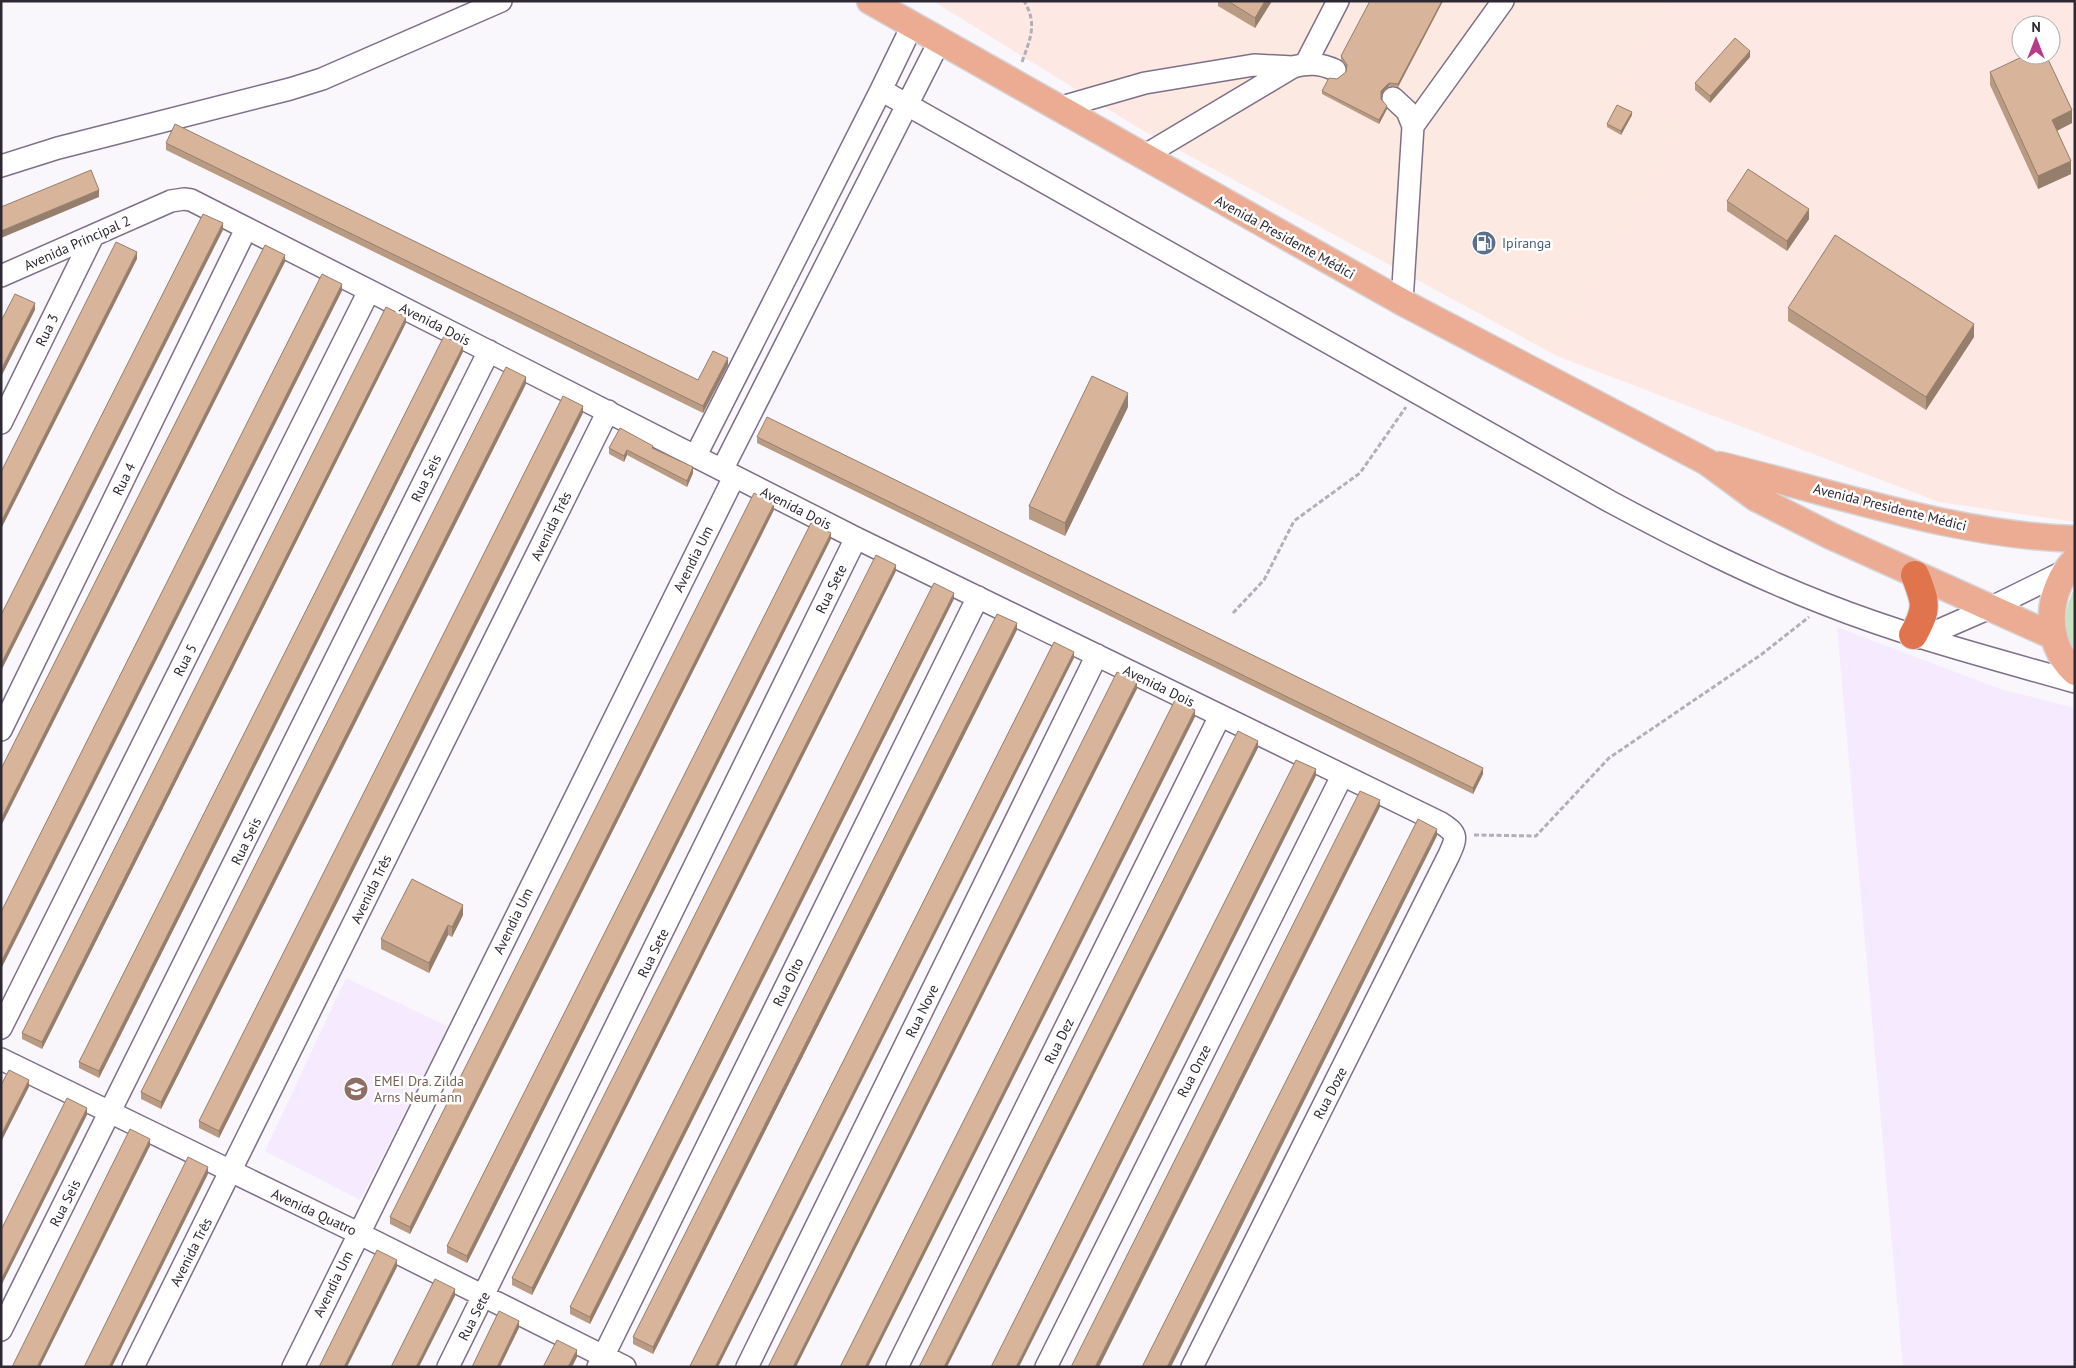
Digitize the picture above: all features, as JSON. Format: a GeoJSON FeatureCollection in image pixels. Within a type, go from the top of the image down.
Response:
{"type":"FeatureCollection","features":[{"type":"Feature","properties":{"kind":"highway"},"geometry":{"type":"LineString","coordinates":[[1915,575],[1924,604],[1924,616],[1917,636]]}},
{"type":"Feature","properties":{"kind":"main road","name":"Avenida Presidente Médici"},"geometry":{"type":"LineString","coordinates":[[870,1],[1142,157],[1402,302],[1707,462],[1756,498],[1831,536],[2053,636]]}},
{"type":"Feature","properties":{"kind":"main road","name":"Avenida Presidente Médici"},"geometry":{"type":"LineString","coordinates":[[1707,462],[1953,524],[1998,533],[2041,538],[2075,539]]}},
{"type":"Feature","properties":{"kind":"main road"},"geometry":{"type":"LineString","coordinates":[[2070,565],[2052,602],[2053,636],[2060,654],[2075,672]]}},
{"type":"Feature","properties":{"kind":"street"},"geometry":{"type":"LineString","coordinates":[[1,166],[58,148],[298,87],[322,79],[501,1]]}},
{"type":"Feature","properties":{"kind":"street"},"geometry":{"type":"LineString","coordinates":[[1142,157],[1299,65],[1338,1]]}},
{"type":"Feature","properties":{"kind":"street"},"geometry":{"type":"LineString","coordinates":[[1413,126],[1503,1]]}},
{"type":"Feature","properties":{"kind":"street"},"geometry":{"type":"LineString","coordinates":[[696,457],[912,26]]}},
{"type":"Feature","properties":{"kind":"street","name":"Avendia Um"},"geometry":{"type":"LineString","coordinates":[[293,1367],[907,106],[940,42]]}},
{"type":"Feature","properties":{"kind":"street"},"geometry":{"type":"LineString","coordinates":[[1058,108],[1145,83],[1254,65],[1320,64],[1335,70]]}},
{"type":"Feature","properties":{"kind":"street"},"geometry":{"type":"LineString","coordinates":[[881,90],[1609,501],[1722,560],[1825,604],[1917,636],[2075,682]]}},
{"type":"Feature","properties":{"kind":"street"},"geometry":{"type":"LineString","coordinates":[[1393,98],[1407,111],[1413,126],[1402,302]]}},
{"type":"Feature","properties":{"kind":"street","name":"Avenida Dois"},"geometry":{"type":"LineString","coordinates":[[153,209],[179,200],[190,200],[856,538],[1448,829]]}},
{"type":"Feature","properties":{"kind":"street","name":"Avenida Principal 2"},"geometry":{"type":"LineString","coordinates":[[1,276],[153,209]]}},
{"type":"Feature","properties":{"kind":"street","name":"Rua 4"},"geometry":{"type":"LineString","coordinates":[[1,730],[246,229]]}},
{"type":"Feature","properties":{"kind":"street","name":"Rua 3"},"geometry":{"type":"LineString","coordinates":[[1,423],[93,236]]}},
{"type":"Feature","properties":{"kind":"street","name":"Rua 5"},"geometry":{"type":"LineString","coordinates":[[1,1028],[369,291]]}},
{"type":"Feature","properties":{"kind":"street","name":"Rua Seis"},"geometry":{"type":"LineString","coordinates":[[1,1330],[111,1113],[489,351]]}},
{"type":"Feature","properties":{"kind":"street","name":"Avenida Três"},"geometry":{"type":"LineString","coordinates":[[133,1367],[608,411]]}},
{"type":"Feature","properties":{"kind":"street","name":"Rua Sete"},"geometry":{"type":"LineString","coordinates":[[448,1367],[856,538]]}},
{"type":"Feature","properties":{"kind":"street"},"geometry":{"type":"LineString","coordinates":[[1917,636],[1992,607],[2070,565]]}},
{"type":"Feature","properties":{"kind":"street","name":"Rua Oito"},"geometry":{"type":"LineString","coordinates":[[601,1361],[978,597]]}},
{"type":"Feature","properties":{"kind":"street","name":"Rua Nove"},"geometry":{"type":"LineString","coordinates":[[747,1367],[1097,655]]}},
{"type":"Feature","properties":{"kind":"street","name":"Rua Dez"},"geometry":{"type":"LineString","coordinates":[[897,1367],[1220,716]]}},
{"type":"Feature","properties":{"kind":"street","name":"Rua Onze"},"geometry":{"type":"LineString","coordinates":[[1046,1367],[1342,776]]}},
{"type":"Feature","properties":{"kind":"street","name":"Rua Doze"},"geometry":{"type":"LineString","coordinates":[[1192,1367],[1449,855],[1455,842],[1448,829]]}},
{"type":"Feature","properties":{"kind":"street","name":"Avenida Quatro"},"geometry":{"type":"LineString","coordinates":[[1,1059],[484,1296],[601,1361],[625,1367]]}},
{"type":"Feature","properties":{"kind":"path"},"geometry":{"type":"LineString","coordinates":[[1014,84],[1032,36],[1032,14],[1024,1]]}},
{"type":"Feature","properties":{"kind":"path"},"geometry":{"type":"LineString","coordinates":[[1233,613],[1264,580],[1294,521],[1360,473],[1416,393]]}},
{"type":"Feature","properties":{"kind":"path"},"geometry":{"type":"LineString","coordinates":[[1448,829],[1536,836],[1609,758],[1762,654],[1825,604]]}},
{"type":"Feature","properties":{"kind":"shaded area"},"geometry":{"type":"Polygon","coordinates":[[[933,1],[1213,1],[1142,130],[933,1]]]}},
{"type":"Feature","properties":{"kind":"shaded area","name":"Ipiranga"},"geometry":{"type":"Polygon","coordinates":[[[1213,1],[1668,1],[1621,87],[1685,123],[1557,356],[1142,130],[1213,1]]]}},
{"type":"Feature","properties":{"kind":"shaded area"},"geometry":{"type":"Polygon","coordinates":[[[1668,1],[2075,1],[2075,522],[1939,502],[1557,356],[1685,123],[1621,87],[1668,1]]]}},
{"type":"Feature","properties":{"kind":"shaded area"},"geometry":{"type":"Polygon","coordinates":[[[1837,627],[2000,689],[2075,708],[2075,1367],[1903,1367],[1837,627]]]}},
{"type":"Feature","properties":{"kind":"shaded area","name":"EMEI Dra. Zilda Arns Neumann"},"geometry":{"type":"Polygon","coordinates":[[[346,978],[449,1027],[360,1200],[265,1151],[346,978]]]}},
{"type":"Feature","properties":{"kind":"green space"},"geometry":{"type":"Polygon","coordinates":[[[2075,587],[2075,652],[2066,628],[2066,611],[2075,587]]]}},
{"type":"Feature","properties":{"kind":"building"},"geometry":{"type":"Polygon","coordinates":[[[1228,1],[1265,1],[1255,18],[1228,1]]]}},
{"type":"Feature","properties":{"kind":"building"},"geometry":{"type":"Polygon","coordinates":[[[1370,1],[1442,1],[1398,84],[1389,83],[1381,91],[1381,99],[1387,106],[1379,120],[1322,91],[1329,78],[1337,79],[1346,72],[1347,65],[1341,56],[1370,1]]]}},
{"type":"Feature","properties":{"kind":"building"},"geometry":{"type":"Polygon","coordinates":[[[1735,38],[1750,51],[1710,96],[1695,83],[1735,38]]]}},
{"type":"Feature","properties":{"kind":"building"},"geometry":{"type":"Polygon","coordinates":[[[2011,62],[2011,65],[2051,65],[2072,110],[2052,120],[2071,161],[2038,176],[1990,72],[2011,62]]]}},
{"type":"Feature","properties":{"kind":"building"},"geometry":{"type":"Polygon","coordinates":[[[1617,105],[1632,112],[1621,131],[1607,124],[1617,105]]]}},
{"type":"Feature","properties":{"kind":"building"},"geometry":{"type":"Polygon","coordinates":[[[175,124],[698,380],[713,351],[728,358],[703,406],[166,143],[175,124]]]}},
{"type":"Feature","properties":{"kind":"building"},"geometry":{"type":"Polygon","coordinates":[[[1748,169],[1809,209],[1787,241],[1727,201],[1748,169]]]}},
{"type":"Feature","properties":{"kind":"building"},"geometry":{"type":"Polygon","coordinates":[[[91,170],[99,190],[1,231],[1,207],[91,170]]]}},
{"type":"Feature","properties":{"kind":"building"},"geometry":{"type":"Polygon","coordinates":[[[203,214],[223,223],[1,664],[1,615],[203,214]]]}},
{"type":"Feature","properties":{"kind":"building"},"geometry":{"type":"Polygon","coordinates":[[[1835,235],[1974,324],[1926,397],[1788,308],[1835,235]]]}},
{"type":"Feature","properties":{"kind":"building"},"geometry":{"type":"Polygon","coordinates":[[[116,242],[137,252],[1,522],[1,472],[116,242]]]}},
{"type":"Feature","properties":{"kind":"building"},"geometry":{"type":"Polygon","coordinates":[[[265,245],[285,255],[1,819],[1,769],[265,245]]]}},
{"type":"Feature","properties":{"kind":"building"},"geometry":{"type":"Polygon","coordinates":[[[322,274],[342,284],[1,962],[1,912],[322,274]]]}},
{"type":"Feature","properties":{"kind":"building"},"geometry":{"type":"Polygon","coordinates":[[[15,294],[35,303],[1,370],[1,321],[15,294]]]}},
{"type":"Feature","properties":{"kind":"building"},"geometry":{"type":"Polygon","coordinates":[[[386,307],[406,317],[42,1042],[22,1033],[386,307]]]}},
{"type":"Feature","properties":{"kind":"building"},"geometry":{"type":"Polygon","coordinates":[[[444,336],[463,346],[99,1071],[79,1062],[444,336]]]}},
{"type":"Feature","properties":{"kind":"building"},"geometry":{"type":"Polygon","coordinates":[[[506,367],[526,377],[161,1102],[141,1092],[506,367]]]}},
{"type":"Feature","properties":{"kind":"building"},"geometry":{"type":"Polygon","coordinates":[[[1092,376],[1128,393],[1065,523],[1029,506],[1092,376]]]}},
{"type":"Feature","properties":{"kind":"building"},"geometry":{"type":"Polygon","coordinates":[[[563,396],[583,406],[219,1131],[199,1121],[563,396]]]}},
{"type":"Feature","properties":{"kind":"building"},"geometry":{"type":"Polygon","coordinates":[[[767,417],[1483,768],[1473,788],[757,437],[767,417]]]}},
{"type":"Feature","properties":{"kind":"building"},"geometry":{"type":"Polygon","coordinates":[[[620,428],[653,446],[652,448],[693,467],[687,481],[627,450],[624,456],[609,448],[620,428]]]}},
{"type":"Feature","properties":{"kind":"building"},"geometry":{"type":"Polygon","coordinates":[[[754,493],[774,504],[410,1227],[390,1217],[754,493]]]}},
{"type":"Feature","properties":{"kind":"building"},"geometry":{"type":"Polygon","coordinates":[[[811,523],[831,533],[467,1256],[447,1246],[811,523]]]}},
{"type":"Feature","properties":{"kind":"building"},"geometry":{"type":"Polygon","coordinates":[[[876,555],[896,565],[532,1288],[512,1278],[876,555]]]}},
{"type":"Feature","properties":{"kind":"building"},"geometry":{"type":"Polygon","coordinates":[[[934,583],[954,593],[590,1317],[570,1307],[934,583]]]}},
{"type":"Feature","properties":{"kind":"building"},"geometry":{"type":"Polygon","coordinates":[[[997,614],[1017,623],[653,1347],[633,1337],[997,614]]]}},
{"type":"Feature","properties":{"kind":"building"},"geometry":{"type":"Polygon","coordinates":[[[1054,642],[1074,652],[715,1367],[691,1367],[690,1366],[1054,642]]]}},
{"type":"Feature","properties":{"kind":"building"},"geometry":{"type":"Polygon","coordinates":[[[1117,672],[1137,682],[793,1367],[768,1367],[1117,672]]]}},
{"type":"Feature","properties":{"kind":"building"},"geometry":{"type":"Polygon","coordinates":[[[1175,700],[1195,710],[865,1367],[840,1367],[1175,700]]]}},
{"type":"Feature","properties":{"kind":"building"},"geometry":{"type":"Polygon","coordinates":[[[1238,731],[1258,741],[944,1367],[919,1367],[1238,731]]]}},
{"type":"Feature","properties":{"kind":"building"},"geometry":{"type":"Polygon","coordinates":[[[1296,760],[1316,769],[1016,1367],[991,1367],[1296,760]]]}},
{"type":"Feature","properties":{"kind":"building"},"geometry":{"type":"Polygon","coordinates":[[[1360,791],[1380,800],[1095,1367],[1071,1367],[1360,791]]]}},
{"type":"Feature","properties":{"kind":"building"},"geometry":{"type":"Polygon","coordinates":[[[1418,819],[1437,829],[1167,1367],[1142,1367],[1418,819]]]}},
{"type":"Feature","properties":{"kind":"building"},"geometry":{"type":"Polygon","coordinates":[[[412,879],[463,905],[452,927],[448,925],[429,963],[381,939],[412,879]]]}},
{"type":"Feature","properties":{"kind":"building"},"geometry":{"type":"Polygon","coordinates":[[[9,1070],[29,1080],[1,1135],[1,1085],[9,1070]]]}},
{"type":"Feature","properties":{"kind":"building"},"geometry":{"type":"Polygon","coordinates":[[[67,1098],[87,1108],[1,1280],[1,1230],[67,1098]]]}},
{"type":"Feature","properties":{"kind":"building"},"geometry":{"type":"Polygon","coordinates":[[[130,1129],[150,1139],[37,1367],[12,1367],[130,1129]]]}},
{"type":"Feature","properties":{"kind":"building"},"geometry":{"type":"Polygon","coordinates":[[[188,1157],[208,1167],[109,1367],[84,1367],[188,1157]]]}},
{"type":"Feature","properties":{"kind":"building"},"geometry":{"type":"Polygon","coordinates":[[[377,1250],[397,1260],[344,1367],[319,1367],[377,1250]]]}},
{"type":"Feature","properties":{"kind":"building"},"geometry":{"type":"Polygon","coordinates":[[[435,1279],[455,1289],[416,1367],[391,1367],[435,1279]]]}},
{"type":"Feature","properties":{"kind":"building"},"geometry":{"type":"Polygon","coordinates":[[[499,1311],[519,1321],[497,1367],[472,1367],[499,1311]]]}},
{"type":"Feature","properties":{"kind":"building"},"geometry":{"type":"Polygon","coordinates":[[[557,1340],[577,1350],[568,1367],[543,1367],[557,1340]]]}},
{"type":"Feature","properties":{"kind":"place","name":"Ipiranga"},"geometry":{"type":"Point","coordinates":[1484,243]}},
{"type":"Feature","properties":{"kind":"place","name":"EMEI Dra. Zilda Arns Neumann"},"geometry":{"type":"Point","coordinates":[356,1089]}}]}
